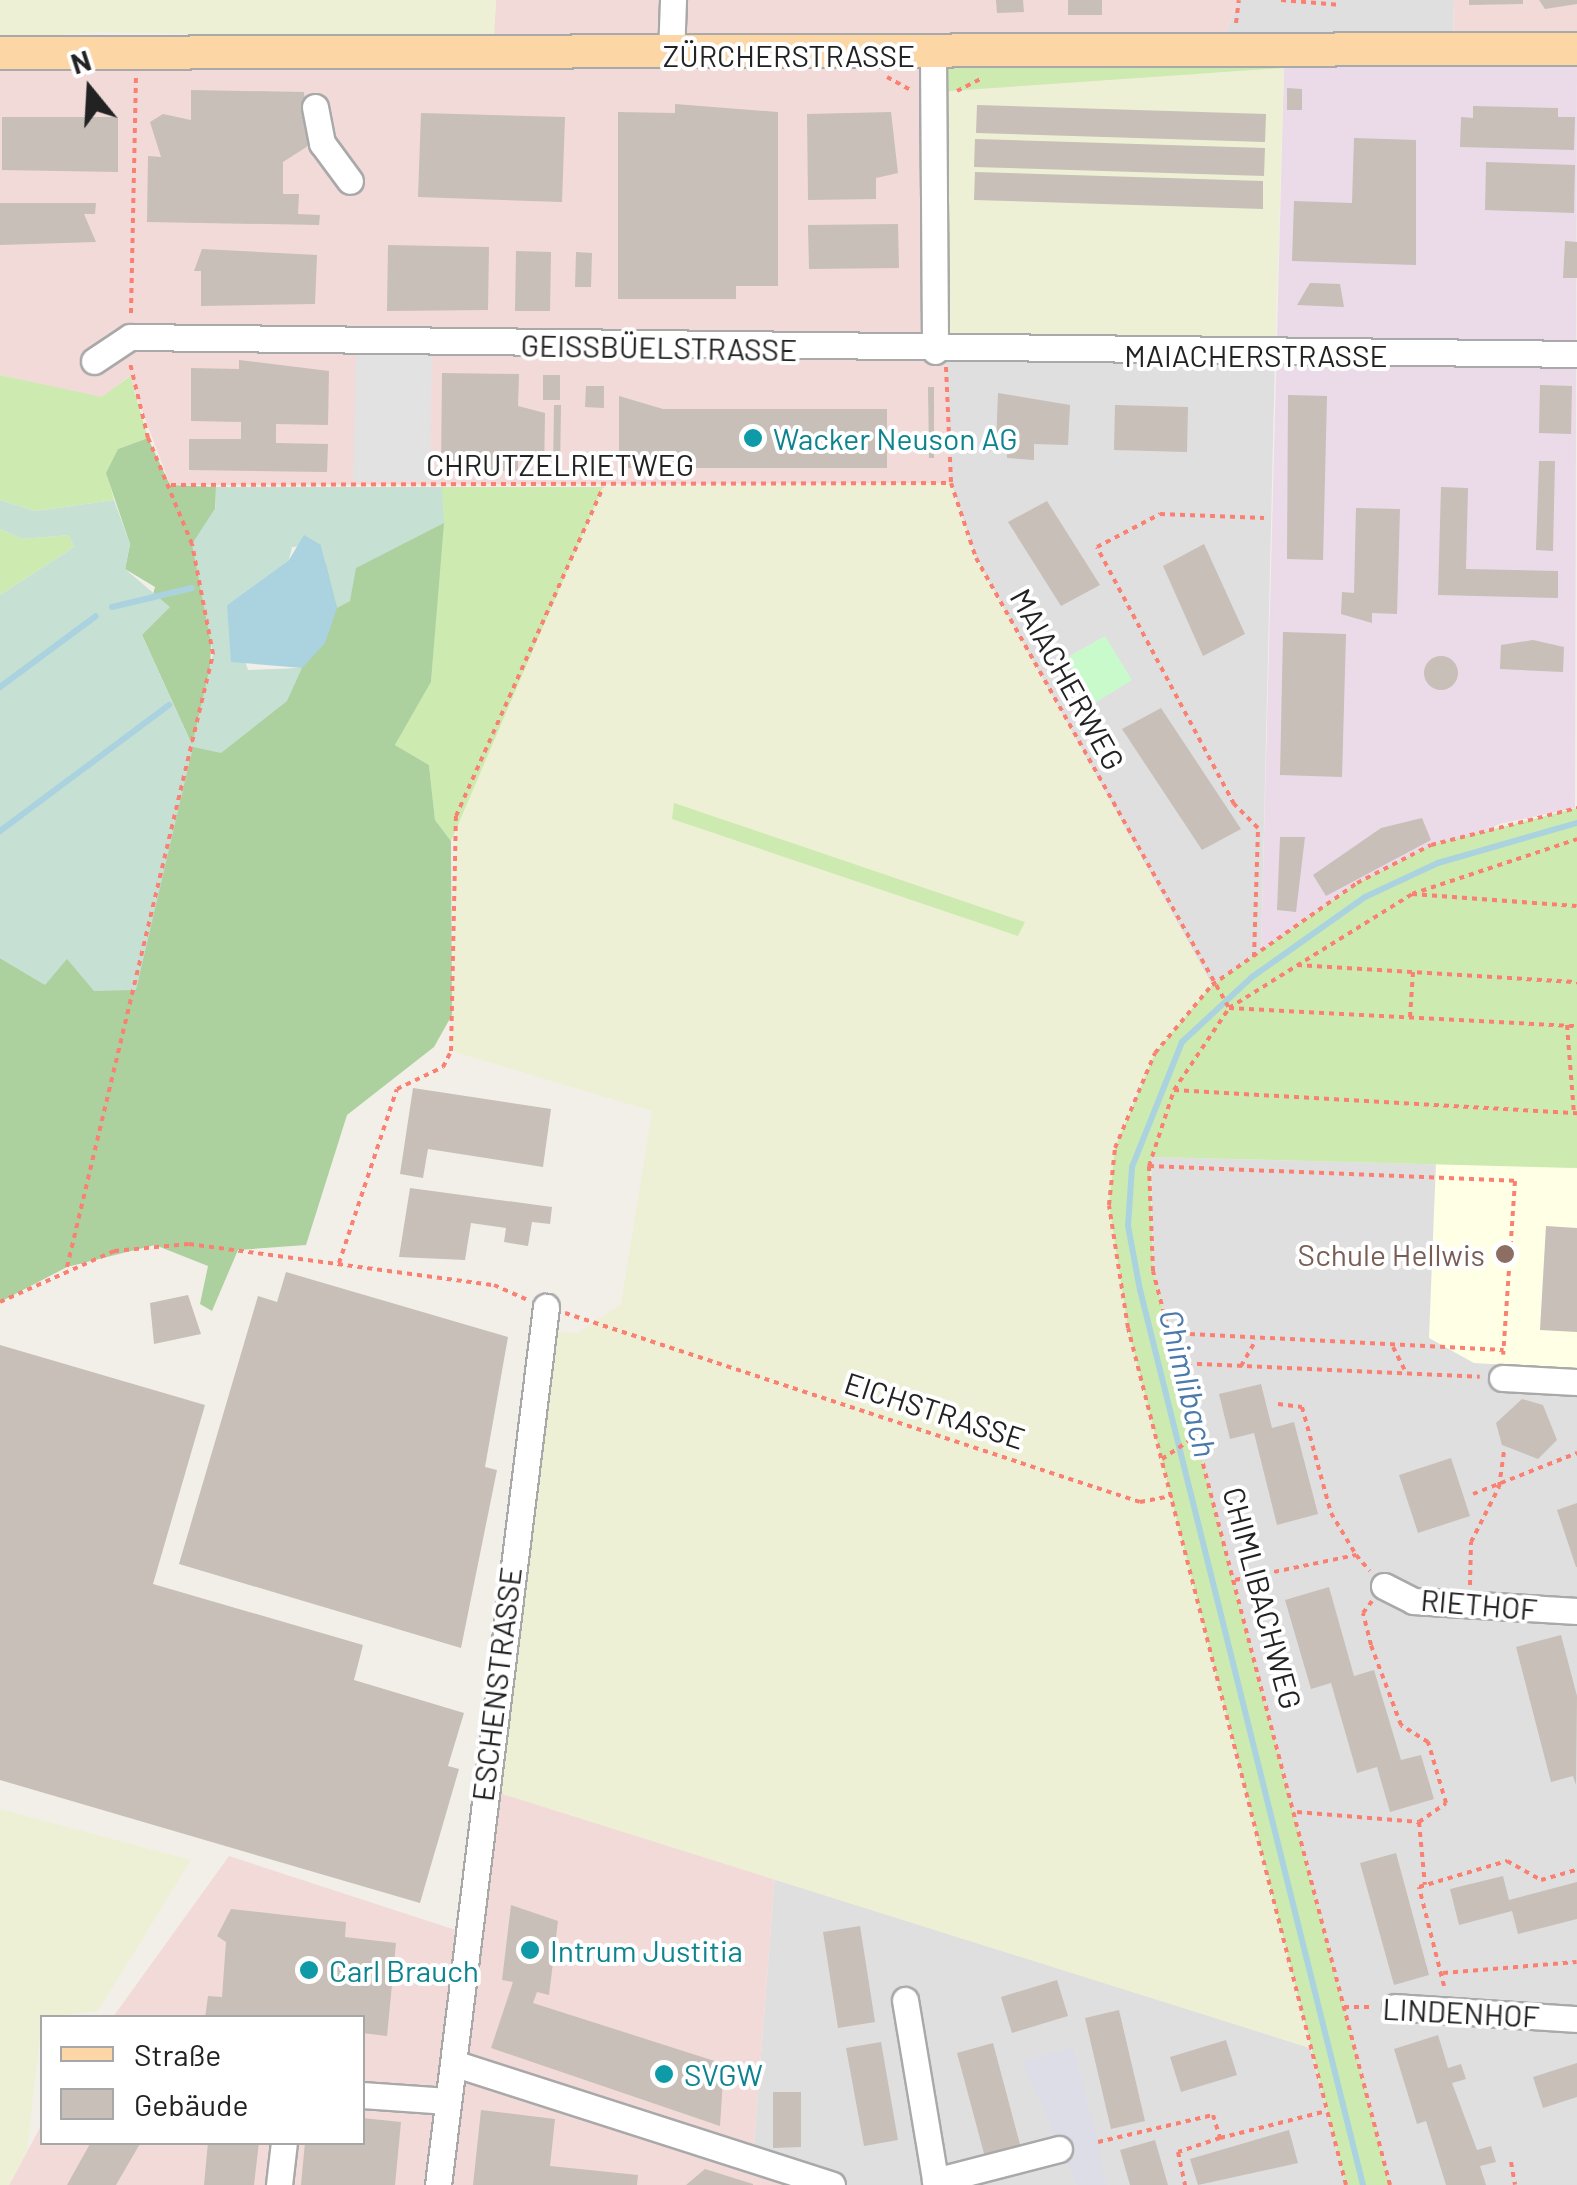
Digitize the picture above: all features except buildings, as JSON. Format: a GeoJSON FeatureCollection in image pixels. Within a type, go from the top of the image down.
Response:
{"type":"FeatureCollection","features":[{"type":"Feature","properties":{"kind":"main road","name":"ZÜRCHERSTRASSE"},"geometry":{"type":"LineString","coordinates":[[0,53],[671,56],[1577,48]]}},
{"type":"Feature","properties":{"kind":"street"},"geometry":{"type":"LineString","coordinates":[[671,56],[673,0]]}},
{"type":"Feature","properties":{"kind":"street"},"geometry":{"type":"LineString","coordinates":[[934,55],[935,351]]}},
{"type":"Feature","properties":{"kind":"street"},"geometry":{"type":"LineString","coordinates":[[315,107],[322,143],[350,180]]}},
{"type":"Feature","properties":{"kind":"street"},"geometry":{"type":"LineString","coordinates":[[94,361],[130,337]]}},
{"type":"Feature","properties":{"kind":"street","name":"GEISSBÜELSTRASSE"},"geometry":{"type":"LineString","coordinates":[[130,337],[935,351]]}},
{"type":"Feature","properties":{"kind":"street","name":"MAIACHERSTRASSE"},"geometry":{"type":"LineString","coordinates":[[935,351],[1577,354]]}},
{"type":"Feature","properties":{"kind":"street","name":"ESCHENSTRASSE"},"geometry":{"type":"LineString","coordinates":[[438,2185],[546,1306]]}},
{"type":"Feature","properties":{"kind":"street"},"geometry":{"type":"LineString","coordinates":[[1502,1378],[1577,1382]]}},
{"type":"Feature","properties":{"kind":"street","name":"RIETHOF"},"geometry":{"type":"LineString","coordinates":[[1384,1586],[1413,1601],[1577,1611]]}},
{"type":"Feature","properties":{"kind":"street"},"geometry":{"type":"LineString","coordinates":[[905,2000],[936,2183],[1060,2149]]}},
{"type":"Feature","properties":{"kind":"street","name":"LINDENHOF"},"geometry":{"type":"LineString","coordinates":[[1394,2007],[1577,2018]]}},
{"type":"Feature","properties":{"kind":"street"},"geometry":{"type":"LineString","coordinates":[[453,2063],[832,2185]]}},
{"type":"Feature","properties":{"kind":"street"},"geometry":{"type":"LineString","coordinates":[[365,2094],[448,2102]]}},
{"type":"Feature","properties":{"kind":"street"},"geometry":{"type":"LineString","coordinates":[[279,2185],[284,2145]]}},
{"type":"Feature","properties":{"kind":"path"},"geometry":{"type":"LineString","coordinates":[[1281,0],[1342,5]]}},
{"type":"Feature","properties":{"kind":"path"},"geometry":{"type":"LineString","coordinates":[[67,1267],[213,654],[170,485],[133,395],[130,337],[136,69]]}},
{"type":"Feature","properties":{"kind":"path","name":"MAIACHERWEG"},"geometry":{"type":"LineString","coordinates":[[935,351],[946,366],[951,483],[976,558],[1227,1005]]}},
{"type":"Feature","properties":{"kind":"path","name":"CHRUTZELRIETWEG"},"geometry":{"type":"LineString","coordinates":[[170,485],[603,487],[951,483]]}},
{"type":"Feature","properties":{"kind":"path"},"geometry":{"type":"LineString","coordinates":[[339,1264],[396,1089],[443,1067],[452,1051],[456,816],[603,487]]}},
{"type":"Feature","properties":{"kind":"path"},"geometry":{"type":"LineString","coordinates":[[1254,957],[1258,828],[1234,804],[1097,548],[1160,514],[1264,518]]}},
{"type":"Feature","properties":{"kind":"path"},"geometry":{"type":"LineString","coordinates":[[1346,2185],[1115,1267],[1115,1148],[1155,1053],[1214,986],[1357,883],[1431,845],[1577,808]]}},
{"type":"Feature","properties":{"kind":"path","name":"CHIMLIBACHWEG"},"geometry":{"type":"LineString","coordinates":[[1390,2185],[1177,1363],[1148,1239],[1150,1166],[1174,1090],[1227,1005],[1412,894],[1577,838]]}},
{"type":"Feature","properties":{"kind":"path"},"geometry":{"type":"LineString","coordinates":[[1412,894],[1577,906]]}},
{"type":"Feature","properties":{"kind":"path"},"geometry":{"type":"LineString","coordinates":[[1295,965],[1577,982]]}},
{"type":"Feature","properties":{"kind":"path"},"geometry":{"type":"LineString","coordinates":[[1410,1017],[1412,972]]}},
{"type":"Feature","properties":{"kind":"path"},"geometry":{"type":"LineString","coordinates":[[1227,1005],[1577,1026]]}},
{"type":"Feature","properties":{"kind":"path"},"geometry":{"type":"LineString","coordinates":[[1174,1090],[1576,1113],[1567,1025]]}},
{"type":"Feature","properties":{"kind":"path"},"geometry":{"type":"LineString","coordinates":[[1150,1166],[1515,1181],[1502,1378],[1177,1363]]}},
{"type":"Feature","properties":{"kind":"path","name":"EICHSTRASSE"},"geometry":{"type":"LineString","coordinates":[[0,1302],[67,1267],[134,1247],[188,1244],[494,1285],[546,1306],[1140,1502],[1172,1496]]}},
{"type":"Feature","properties":{"kind":"path"},"geometry":{"type":"LineString","coordinates":[[1170,1333],[1504,1350]]}},
{"type":"Feature","properties":{"kind":"path"},"geometry":{"type":"LineString","coordinates":[[1241,1366],[1258,1338]]}},
{"type":"Feature","properties":{"kind":"path"},"geometry":{"type":"LineString","coordinates":[[1392,1345],[1407,1374]]}},
{"type":"Feature","properties":{"kind":"path"},"geometry":{"type":"LineString","coordinates":[[1278,1404],[1302,1407],[1331,1513],[1356,1555],[1384,1586],[1363,1613],[1371,1645],[1400,1725],[1428,1742],[1446,1803],[1419,1822],[1296,1812]]}},
{"type":"Feature","properties":{"kind":"path"},"geometry":{"type":"LineString","coordinates":[[1162,1459],[1196,1436]]}},
{"type":"Feature","properties":{"kind":"path"},"geometry":{"type":"LineString","coordinates":[[1471,1605],[1471,1542],[1499,1487],[1504,1450]]}},
{"type":"Feature","properties":{"kind":"path"},"geometry":{"type":"LineString","coordinates":[[1474,1494],[1577,1453]]}},
{"type":"Feature","properties":{"kind":"path"},"geometry":{"type":"LineString","coordinates":[[1235,1580],[1356,1555]]}},
{"type":"Feature","properties":{"kind":"path"},"geometry":{"type":"LineString","coordinates":[[1419,1822],[1425,1885],[1450,2011]]}},
{"type":"Feature","properties":{"kind":"path"},"geometry":{"type":"LineString","coordinates":[[1425,1885],[1507,1861],[1541,1880],[1577,1870]]}},
{"type":"Feature","properties":{"kind":"path"},"geometry":{"type":"LineString","coordinates":[[1441,1973],[1577,1962]]}},
{"type":"Feature","properties":{"kind":"path","name":"LINDENHOF"},"geometry":{"type":"LineString","coordinates":[[1344,2008],[1394,2007]]}},
{"type":"Feature","properties":{"kind":"path"},"geometry":{"type":"LineString","coordinates":[[1185,2185],[1178,2152],[1328,2111]]}},
{"type":"Feature","properties":{"kind":"path"},"geometry":{"type":"LineString","coordinates":[[1098,2142],[1213,2115],[1220,2138]]}},
{"type":"Feature","properties":{"kind":"path"},"geometry":{"type":"LineString","coordinates":[[1511,2162],[1515,2185]]}},
{"type":"Feature","properties":{"kind":"shaded area"},"geometry":{"type":"Polygon","coordinates":[[[0,0],[496,0],[494,40],[98,32],[0,40],[0,0]]]}},
{"type":"Feature","properties":{"kind":"shaded area"},"geometry":{"type":"Polygon","coordinates":[[[496,0],[1239,0],[1219,50],[935,351],[946,366],[951,483],[170,485],[129,376],[102,398],[0,375],[0,66],[491,70],[496,0]]]}},
{"type":"Feature","properties":{"kind":"shaded area"},"geometry":{"type":"Polygon","coordinates":[[[1239,0],[1454,0],[1453,48],[1219,50],[1239,0]]]}},
{"type":"Feature","properties":{"kind":"shaded area"},"geometry":{"type":"Polygon","coordinates":[[[1454,0],[1577,0],[1577,49],[1453,48],[1454,0]]]}},
{"type":"Feature","properties":{"kind":"shaded area"},"geometry":{"type":"Polygon","coordinates":[[[1577,49],[1575,808],[1499,824],[1261,953],[1284,68],[1273,50],[1577,49]]]}},
{"type":"Feature","properties":{"kind":"shaded area"},"geometry":{"type":"Polygon","coordinates":[[[1284,68],[1275,356],[935,351],[933,92],[1284,68]]]}},
{"type":"Feature","properties":{"kind":"shaded area"},"geometry":{"type":"Polygon","coordinates":[[[935,351],[1275,356],[1261,953],[1212,985],[976,558],[951,483],[946,366],[935,351]]]}},
{"type":"Feature","properties":{"kind":"shaded area"},"geometry":{"type":"Polygon","coordinates":[[[356,354],[432,355],[430,481],[353,481],[356,354]]]}},
{"type":"Feature","properties":{"kind":"shaded area"},"geometry":{"type":"Polygon","coordinates":[[[951,483],[976,558],[1212,985],[1132,1097],[1109,1205],[1128,1328],[1310,2048],[483,1788],[540,1329],[577,1333],[621,1304],[652,1111],[451,1051],[456,816],[603,487],[951,483]]]}},
{"type":"Feature","properties":{"kind":"shaded area"},"geometry":{"type":"Polygon","coordinates":[[[216,487],[442,487],[444,523],[356,568],[350,601],[337,608],[321,545],[292,547],[289,560],[227,605],[248,670],[302,668],[287,701],[221,753],[193,747],[136,990],[94,991],[67,959],[45,985],[0,958],[0,595],[74,547],[69,535],[22,539],[0,529],[0,500],[36,511],[114,500],[130,544],[125,569],[170,607],[142,635],[192,745],[213,654],[192,544],[216,507],[216,487]]]}},
{"type":"Feature","properties":{"kind":"shaded area"},"geometry":{"type":"Polygon","coordinates":[[[1151,1157],[1577,1168],[1577,2185],[1390,2185],[1153,1271],[1151,1157]]]}},
{"type":"Feature","properties":{"kind":"shaded area","name":"Schule Hellwis"},"geometry":{"type":"Polygon","coordinates":[[[1436,1163],[1577,1168],[1577,1369],[1474,1363],[1429,1338],[1436,1163]]]}},
{"type":"Feature","properties":{"kind":"shaded area"},"geometry":{"type":"Polygon","coordinates":[[[483,1788],[775,1874],[753,2158],[832,2185],[9,2185],[40,2128],[40,2145],[365,2145],[365,2015],[114,2015],[229,1856],[468,1934],[483,1788]]]}},
{"type":"Feature","properties":{"kind":"shaded area"},"geometry":{"type":"Polygon","coordinates":[[[0,1809],[191,1860],[98,2011],[40,2015],[27,2151],[9,2185],[0,2185],[0,1809]]]}},
{"type":"Feature","properties":{"kind":"shaded area"},"geometry":{"type":"Polygon","coordinates":[[[775,1874],[1310,2048],[1346,2185],[832,2185],[753,2158],[775,1874]]]}},
{"type":"Feature","properties":{"kind":"shaded area"},"geometry":{"type":"Polygon","coordinates":[[[1073,2046],[1106,2185],[1077,2185],[1022,2062],[1073,2046]]]}},
{"type":"Feature","properties":{"kind":"green space"},"geometry":{"type":"Polygon","coordinates":[[[1273,50],[1284,68],[933,92],[933,55],[1273,50]]]}},
{"type":"Feature","properties":{"kind":"green space"},"geometry":{"type":"Polygon","coordinates":[[[0,375],[102,397],[130,376],[148,438],[118,449],[107,473],[114,500],[36,511],[0,500],[0,375]]]}},
{"type":"Feature","properties":{"kind":"green space"},"geometry":{"type":"Polygon","coordinates":[[[148,438],[170,485],[216,487],[210,674],[302,668],[321,565],[433,510],[444,523],[431,682],[395,745],[429,765],[435,820],[451,841],[452,1015],[434,1047],[347,1115],[306,1245],[238,1250],[212,1311],[200,1304],[208,1266],[155,1245],[67,1267],[0,1302],[0,958],[44,984],[193,747],[142,635],[155,587],[125,569],[130,544],[106,473],[118,449],[148,438]]]}},
{"type":"Feature","properties":{"kind":"green space"},"geometry":{"type":"Polygon","coordinates":[[[216,487],[603,487],[451,841],[435,820],[429,765],[395,745],[431,682],[443,523],[219,531],[216,487]]]}},
{"type":"Feature","properties":{"kind":"green space"},"geometry":{"type":"Polygon","coordinates":[[[0,529],[22,539],[69,535],[74,547],[0,595],[0,529]]]}},
{"type":"Feature","properties":{"kind":"green space"},"geometry":{"type":"Polygon","coordinates":[[[1105,636],[1132,680],[1090,706],[1066,658],[1105,636]]]}},
{"type":"Feature","properties":{"kind":"green space"},"geometry":{"type":"Polygon","coordinates":[[[674,803],[1025,922],[1018,936],[672,819],[674,803]]]}},
{"type":"Feature","properties":{"kind":"green space"},"geometry":{"type":"Polygon","coordinates":[[[1577,808],[1577,1168],[1152,1157],[1150,1166],[1153,1271],[1390,2185],[1346,2185],[1128,1328],[1109,1205],[1115,1148],[1155,1053],[1212,985],[1357,883],[1431,845],[1577,808]]]}},
{"type":"Feature","properties":{"kind":"water"},"geometry":{"type":"Polygon","coordinates":[[[304,535],[321,545],[337,608],[325,643],[302,668],[231,662],[227,605],[289,560],[304,535]]]}},
{"type":"Feature","properties":{"kind":"waterway"},"geometry":{"type":"LineString","coordinates":[[112,607],[192,588]]}},
{"type":"Feature","properties":{"kind":"waterway"},"geometry":{"type":"LineString","coordinates":[[0,687],[96,616]]}},
{"type":"Feature","properties":{"kind":"waterway"},"geometry":{"type":"LineString","coordinates":[[0,831],[169,705]]}},
{"type":"Feature","properties":{"kind":"waterway","name":"Chimlibach"},"geometry":{"type":"LineString","coordinates":[[1363,2185],[1140,1290],[1128,1226],[1132,1167],[1182,1042],[1252,977],[1365,897],[1438,863],[1577,823]]}},
{"type":"Feature","properties":{"kind":"place","name":"Wacker Neuson AG"},"geometry":{"type":"Point","coordinates":[753,438]}},
{"type":"Feature","properties":{"kind":"place","name":"Schule Hellwis"},"geometry":{"type":"Point","coordinates":[1505,1254]}},
{"type":"Feature","properties":{"kind":"place","name":"Intrum Justitia"},"geometry":{"type":"Point","coordinates":[530,1950]}},
{"type":"Feature","properties":{"kind":"place","name":"Carl Brauch"},"geometry":{"type":"Point","coordinates":[309,1970]}},
{"type":"Feature","properties":{"kind":"place","name":"SVGW"},"geometry":{"type":"Point","coordinates":[664,2074]}}]}
